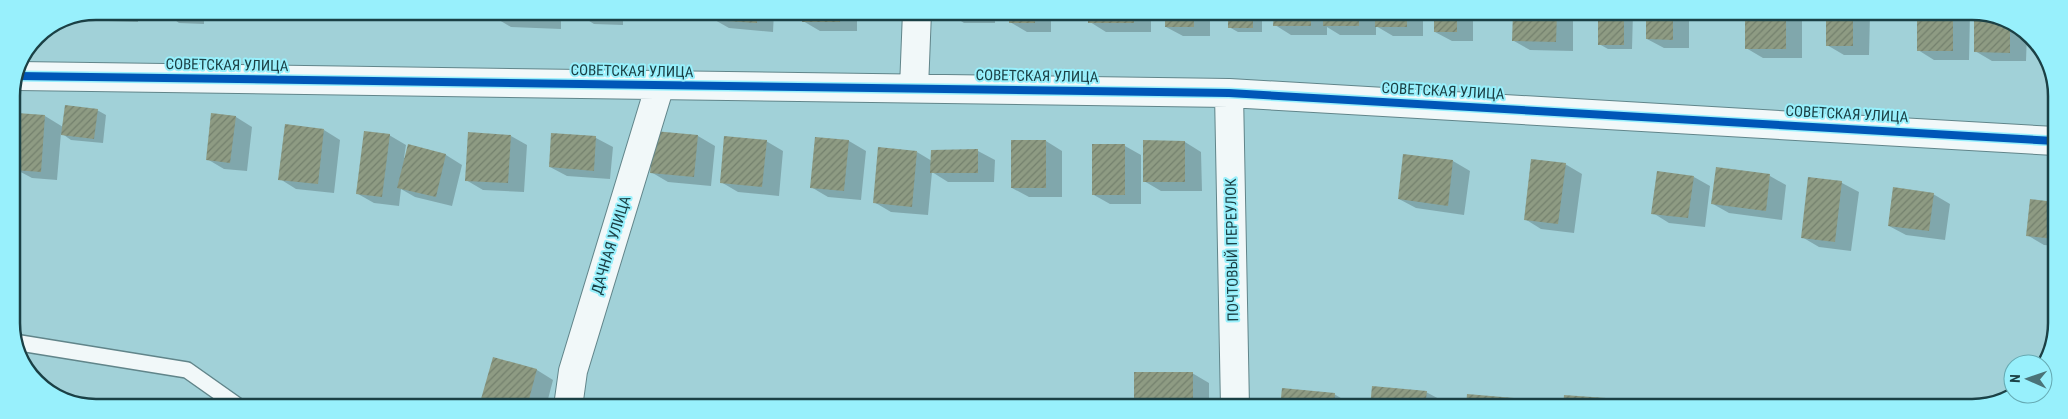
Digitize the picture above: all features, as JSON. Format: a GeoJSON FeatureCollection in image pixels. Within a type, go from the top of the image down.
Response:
{"type":"FeatureCollection","features":[{"type":"Feature","properties":{"kind":"street"},"geometry":{"type":"LineString","coordinates":[[914,88],[917,20]]}},
{"type":"Feature","properties":{"kind":"street","name":"СОВЕТСКАЯ УЛИЦА"},"geometry":{"type":"LineString","coordinates":[[23,76],[1229,93],[2048,141]]}},
{"type":"Feature","properties":{"kind":"street","name":"ДАЧНАЯ УЛИЦА"},"geometry":{"type":"LineString","coordinates":[[569,399],[574,370],[660,85]]}},
{"type":"Feature","properties":{"kind":"street","name":"ПОЧТОВЫЙ ПЕРЕУЛОК"},"geometry":{"type":"LineString","coordinates":[[1229,93],[1235,399]]}},
{"type":"Feature","properties":{"kind":"lane"},"geometry":{"type":"LineString","coordinates":[[23,343],[187,370],[228,399]]}},
{"type":"Feature","properties":{"kind":"building"},"geometry":{"type":"Polygon","coordinates":[[[711,20],[757,20],[757,23],[711,20]]]}},
{"type":"Feature","properties":{"kind":"building"},"geometry":{"type":"Polygon","coordinates":[[[802,20],[840,20],[840,22],[802,22],[802,20]]]}},
{"type":"Feature","properties":{"kind":"building"},"geometry":{"type":"Polygon","coordinates":[[[1009,20],[1035,20],[1035,23],[1009,23],[1009,20]]]}},
{"type":"Feature","properties":{"kind":"building"},"geometry":{"type":"Polygon","coordinates":[[[1088,20],[1134,20],[1134,23],[1088,23],[1088,20]]]}},
{"type":"Feature","properties":{"kind":"building"},"geometry":{"type":"Polygon","coordinates":[[[1165,20],[1194,20],[1194,27],[1165,27],[1165,20]]]}},
{"type":"Feature","properties":{"kind":"building"},"geometry":{"type":"Polygon","coordinates":[[[1228,20],[1253,20],[1253,28],[1228,28],[1228,20]]]}},
{"type":"Feature","properties":{"kind":"building"},"geometry":{"type":"Polygon","coordinates":[[[1273,20],[1311,20],[1311,26],[1273,26],[1273,20]]]}},
{"type":"Feature","properties":{"kind":"building"},"geometry":{"type":"Polygon","coordinates":[[[1323,20],[1359,20],[1359,26],[1323,26],[1323,20]]]}},
{"type":"Feature","properties":{"kind":"building"},"geometry":{"type":"Polygon","coordinates":[[[1375,20],[1407,20],[1407,27],[1375,27],[1375,20]]]}},
{"type":"Feature","properties":{"kind":"building"},"geometry":{"type":"Polygon","coordinates":[[[1434,20],[1457,20],[1457,32],[1434,32],[1434,20]]]}},
{"type":"Feature","properties":{"kind":"building"},"geometry":{"type":"Polygon","coordinates":[[[1513,20],[1557,20],[1556,42],[1512,41],[1513,20]]]}},
{"type":"Feature","properties":{"kind":"building"},"geometry":{"type":"Polygon","coordinates":[[[1598,20],[1624,20],[1624,45],[1598,45],[1598,20]]]}},
{"type":"Feature","properties":{"kind":"building"},"geometry":{"type":"Polygon","coordinates":[[[1646,20],[1673,20],[1673,40],[1646,39],[1646,20]]]}},
{"type":"Feature","properties":{"kind":"building"},"geometry":{"type":"Polygon","coordinates":[[[1745,20],[1786,20],[1786,49],[1745,49],[1745,20]]]}},
{"type":"Feature","properties":{"kind":"building"},"geometry":{"type":"Polygon","coordinates":[[[1826,20],[1853,20],[1853,46],[1826,46],[1826,20]]]}},
{"type":"Feature","properties":{"kind":"building"},"geometry":{"type":"Polygon","coordinates":[[[1917,20],[1953,20],[1953,51],[1917,51],[1917,20]]]}},
{"type":"Feature","properties":{"kind":"building"},"geometry":{"type":"Polygon","coordinates":[[[1974,20],[1992,23],[2010,30],[2010,53],[1974,52],[1974,20]]]}},
{"type":"Feature","properties":{"kind":"building"},"geometry":{"type":"Polygon","coordinates":[[[65,105],[98,109],[94,139],[61,135],[65,105]]]}},
{"type":"Feature","properties":{"kind":"building"},"geometry":{"type":"Polygon","coordinates":[[[20,113],[45,115],[41,172],[20,170],[20,113]]]}},
{"type":"Feature","properties":{"kind":"building"},"geometry":{"type":"Polygon","coordinates":[[[211,113],[236,116],[230,163],[206,160],[211,113]]]}},
{"type":"Feature","properties":{"kind":"building"},"geometry":{"type":"Polygon","coordinates":[[[285,124],[324,129],[318,184],[278,180],[285,124]]]}},
{"type":"Feature","properties":{"kind":"building"},"geometry":{"type":"Polygon","coordinates":[[[364,131],[390,134],[382,197],[356,194],[364,131]]]}},
{"type":"Feature","properties":{"kind":"building"},"geometry":{"type":"Polygon","coordinates":[[[654,131],[698,135],[694,177],[650,173],[654,131]]]}},
{"type":"Feature","properties":{"kind":"building"},"geometry":{"type":"Polygon","coordinates":[[[468,132],[511,135],[508,183],[465,181],[468,132]]]}},
{"type":"Feature","properties":{"kind":"building"},"geometry":{"type":"Polygon","coordinates":[[[551,133],[596,136],[594,171],[549,167],[551,133]]]}},
{"type":"Feature","properties":{"kind":"building"},"geometry":{"type":"Polygon","coordinates":[[[724,136],[767,140],[762,187],[720,183],[724,136]]]}},
{"type":"Feature","properties":{"kind":"building"},"geometry":{"type":"Polygon","coordinates":[[[815,137],[849,140],[844,191],[810,188],[815,137]]]}},
{"type":"Feature","properties":{"kind":"building"},"geometry":{"type":"Polygon","coordinates":[[[1011,140],[1046,140],[1046,188],[1011,188],[1011,140]]]}},
{"type":"Feature","properties":{"kind":"building"},"geometry":{"type":"Polygon","coordinates":[[[1143,140],[1185,141],[1185,182],[1143,182],[1143,140]]]}},
{"type":"Feature","properties":{"kind":"building"},"geometry":{"type":"Polygon","coordinates":[[[408,144],[446,154],[436,197],[397,188],[408,144]]]}},
{"type":"Feature","properties":{"kind":"building"},"geometry":{"type":"Polygon","coordinates":[[[1092,144],[1125,144],[1125,195],[1092,195],[1092,144]]]}},
{"type":"Feature","properties":{"kind":"building"},"geometry":{"type":"Polygon","coordinates":[[[878,147],[917,151],[912,207],[873,203],[878,147]]]}},
{"type":"Feature","properties":{"kind":"building"},"geometry":{"type":"Polygon","coordinates":[[[978,149],[978,173],[930,173],[931,150],[978,149]]]}},
{"type":"Feature","properties":{"kind":"building"},"geometry":{"type":"Polygon","coordinates":[[[1403,154],[1453,160],[1448,206],[1398,199],[1403,154]]]}},
{"type":"Feature","properties":{"kind":"building"},"geometry":{"type":"Polygon","coordinates":[[[1531,159],[1566,163],[1558,224],[1524,220],[1531,159]]]}},
{"type":"Feature","properties":{"kind":"building"},"geometry":{"type":"Polygon","coordinates":[[[1716,167],[1770,174],[1766,211],[1711,204],[1716,167]]]}},
{"type":"Feature","properties":{"kind":"building"},"geometry":{"type":"Polygon","coordinates":[[[1657,171],[1694,176],[1688,218],[1651,214],[1657,171]]]}},
{"type":"Feature","properties":{"kind":"building"},"geometry":{"type":"Polygon","coordinates":[[[1808,177],[1842,181],[1835,242],[1801,238],[1808,177]]]}},
{"type":"Feature","properties":{"kind":"building"},"geometry":{"type":"Polygon","coordinates":[[[1893,187],[1934,193],[1929,231],[1888,226],[1893,187]]]}},
{"type":"Feature","properties":{"kind":"building"},"geometry":{"type":"Polygon","coordinates":[[[2030,199],[2048,201],[2048,238],[2026,236],[2030,199]]]}},
{"type":"Feature","properties":{"kind":"building"},"geometry":{"type":"Polygon","coordinates":[[[493,357],[537,369],[529,399],[481,399],[493,357]]]}},
{"type":"Feature","properties":{"kind":"building"},"geometry":{"type":"Polygon","coordinates":[[[1134,372],[1193,372],[1193,399],[1134,399],[1134,372]]]}},
{"type":"Feature","properties":{"kind":"building"},"geometry":{"type":"Polygon","coordinates":[[[1372,386],[1427,391],[1426,399],[1371,399],[1372,386]]]}},
{"type":"Feature","properties":{"kind":"building"},"geometry":{"type":"Polygon","coordinates":[[[1282,388],[1335,393],[1335,399],[1281,399],[1282,388]]]}},
{"type":"Feature","properties":{"kind":"building"},"geometry":{"type":"Polygon","coordinates":[[[1467,394],[1514,398],[1514,399],[1467,399],[1467,394]]]}},
{"type":"Feature","properties":{"kind":"building"},"geometry":{"type":"Polygon","coordinates":[[[1564,395],[1606,398],[1606,399],[1564,399],[1564,395]]]}},
{"type":"Feature","properties":{"kind":"cycle path"},"geometry":{"type":"LineString","coordinates":[[23,76],[1229,93],[2048,141]]}}]}
